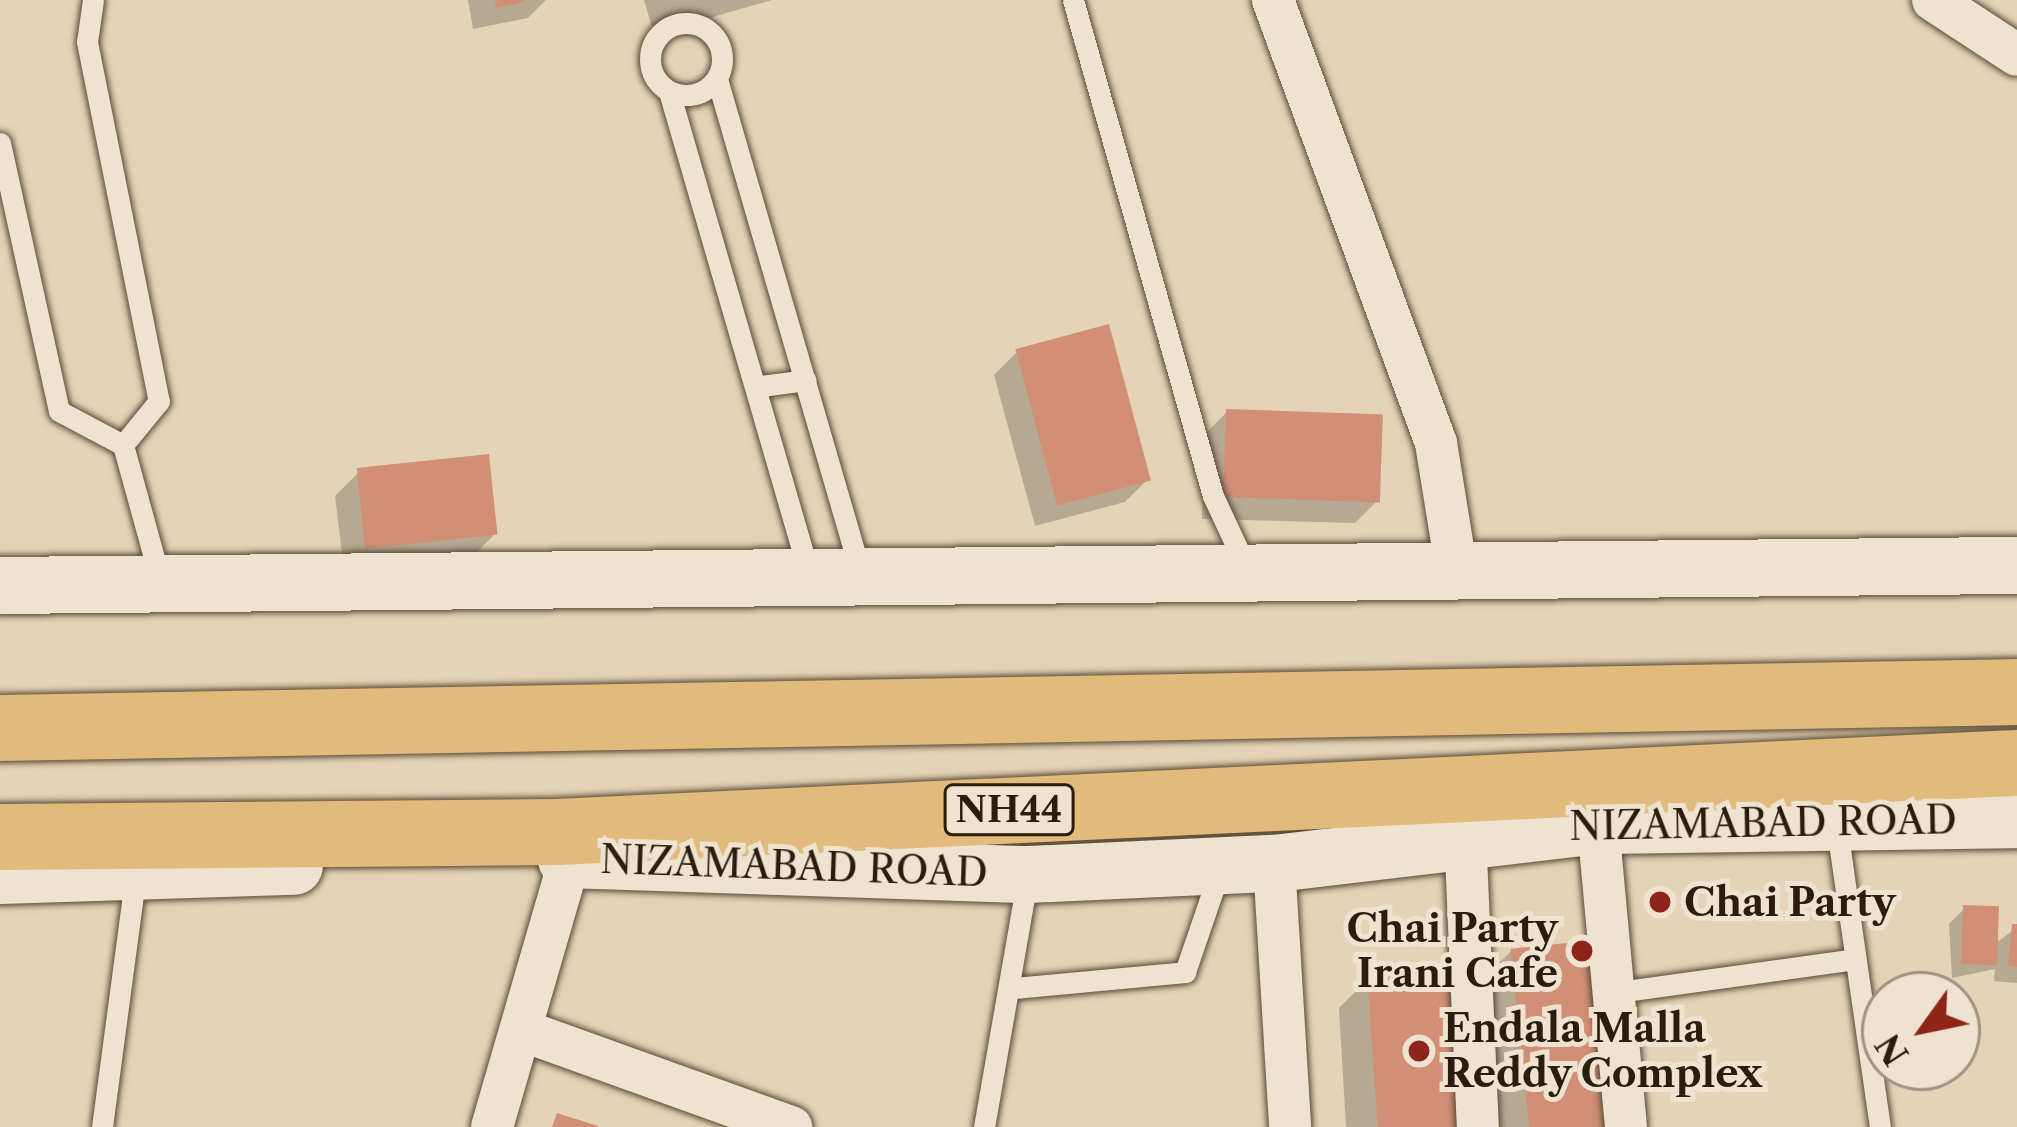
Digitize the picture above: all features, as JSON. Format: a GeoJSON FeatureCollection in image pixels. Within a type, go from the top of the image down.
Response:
{"type":"FeatureCollection","features":[{"type":"Feature","properties":{"kind":"highway"},"geometry":{"type":"LineString","coordinates":[[0,728],[2017,692]]}},
{"type":"Feature","properties":{"kind":"highway","name":"NIZAMABAD ROAD"},"geometry":{"type":"LineString","coordinates":[[0,837],[573,844],[2017,763]]}},
{"type":"Feature","properties":{"kind":"main road"},"geometry":{"type":"LineString","coordinates":[[0,585],[2017,565]]}},
{"type":"Feature","properties":{"kind":"main road","name":"NIZAMABAD ROAD"},"geometry":{"type":"LineString","coordinates":[[0,875],[573,844],[1028,874],[1248,864],[1465,833],[1609,824],[2017,819]]}},
{"type":"Feature","properties":{"kind":"street"},"geometry":{"type":"LineString","coordinates":[[1273,0],[1436,443],[1457,573]]}},
{"type":"Feature","properties":{"kind":"street"},"geometry":{"type":"LineString","coordinates":[[1933,0],[2017,55]]}},
{"type":"Feature","properties":{"kind":"street"},"geometry":{"type":"LineString","coordinates":[[1609,824],[1626,1127]]}},
{"type":"Feature","properties":{"kind":"street"},"geometry":{"type":"LineString","coordinates":[[1465,833],[1478,1127]]}},
{"type":"Feature","properties":{"kind":"street"},"geometry":{"type":"LineString","coordinates":[[492,1127],[526,1032],[573,844]]}},
{"type":"Feature","properties":{"kind":"street"},"geometry":{"type":"LineString","coordinates":[[1248,864],[1290,1127]]}},
{"type":"Feature","properties":{"kind":"street"},"geometry":{"type":"LineString","coordinates":[[526,1032],[791,1127]]}},
{"type":"Feature","properties":{"kind":"lane"},"geometry":{"type":"LineString","coordinates":[[93,0],[87,41],[159,401],[123,445]]}},
{"type":"Feature","properties":{"kind":"lane"},"geometry":{"type":"LineString","coordinates":[[1073,0],[1213,496],[1250,575]]}},
{"type":"Feature","properties":{"kind":"lane"},"geometry":{"type":"LineString","coordinates":[[666,26],[706,27],[721,43],[717,79],[806,380],[837,580],[761,386],[670,95],[650,63],[666,26]]}},
{"type":"Feature","properties":{"kind":"lane"},"geometry":{"type":"LineString","coordinates":[[670,95],[700,94],[717,79]]}},
{"type":"Feature","properties":{"kind":"lane"},"geometry":{"type":"LineString","coordinates":[[0,143],[59,411],[123,445],[161,582]]}},
{"type":"Feature","properties":{"kind":"lane"},"geometry":{"type":"LineString","coordinates":[[761,386],[806,380]]}},
{"type":"Feature","properties":{"kind":"lane"},"geometry":{"type":"LineString","coordinates":[[1836,821],[1850,959],[1864,985],[1880,1127]]}},
{"type":"Feature","properties":{"kind":"lane"},"geometry":{"type":"LineString","coordinates":[[1609,824],[1633,990],[1645,1127]]}},
{"type":"Feature","properties":{"kind":"lane"},"geometry":{"type":"LineString","coordinates":[[1014,988],[1185,973],[1248,864]]}},
{"type":"Feature","properties":{"kind":"lane"},"geometry":{"type":"LineString","coordinates":[[102,1127],[136,870]]}},
{"type":"Feature","properties":{"kind":"lane"},"geometry":{"type":"LineString","coordinates":[[984,1127],[1014,988],[1028,874]]}},
{"type":"Feature","properties":{"kind":"lane"},"geometry":{"type":"LineString","coordinates":[[1633,990],[1850,959]]}},
{"type":"Feature","properties":{"kind":"building"},"geometry":{"type":"Polygon","coordinates":[[[495,0],[523,0],[523,2],[496,8],[495,0]]]}},
{"type":"Feature","properties":{"kind":"building"},"geometry":{"type":"Polygon","coordinates":[[[1109,324],[1151,480],[1057,506],[1015,349],[1109,324]]]}},
{"type":"Feature","properties":{"kind":"building"},"geometry":{"type":"Polygon","coordinates":[[[1226,409],[1383,414],[1380,502],[1223,497],[1226,409]]]}},
{"type":"Feature","properties":{"kind":"building"},"geometry":{"type":"Polygon","coordinates":[[[489,454],[497,535],[365,548],[357,468],[489,454]]]}},
{"type":"Feature","properties":{"kind":"building"},"geometry":{"type":"Polygon","coordinates":[[[1963,905],[1999,906],[1997,965],[1961,964],[1963,905]]]}},
{"type":"Feature","properties":{"kind":"building"},"geometry":{"type":"Polygon","coordinates":[[[2012,924],[2017,924],[2017,967],[2008,966],[2012,924]]]}},
{"type":"Feature","properties":{"kind":"building"},"geometry":{"type":"Polygon","coordinates":[[[1595,940],[1615,1127],[1529,1127],[1510,949],[1595,940]]]}},
{"type":"Feature","properties":{"kind":"building","name":"Endala Malla Reddy Complex"},"geometry":{"type":"Polygon","coordinates":[[[1461,970],[1472,1127],[1378,1127],[1367,977],[1461,970]]]}},
{"type":"Feature","properties":{"kind":"building"},"geometry":{"type":"Polygon","coordinates":[[[557,1113],[598,1126],[598,1127],[552,1127],[557,1113]]]}},
{"type":"Feature","properties":{"kind":"place","name":"Chai Party"},"geometry":{"type":"Point","coordinates":[1660,902]}},
{"type":"Feature","properties":{"kind":"place","name":"Chai Party Irani Cafe"},"geometry":{"type":"Point","coordinates":[1582,951]}},
{"type":"Feature","properties":{"kind":"place","name":"Endala Malla Reddy Complex"},"geometry":{"type":"Point","coordinates":[1419,1051]}}]}
